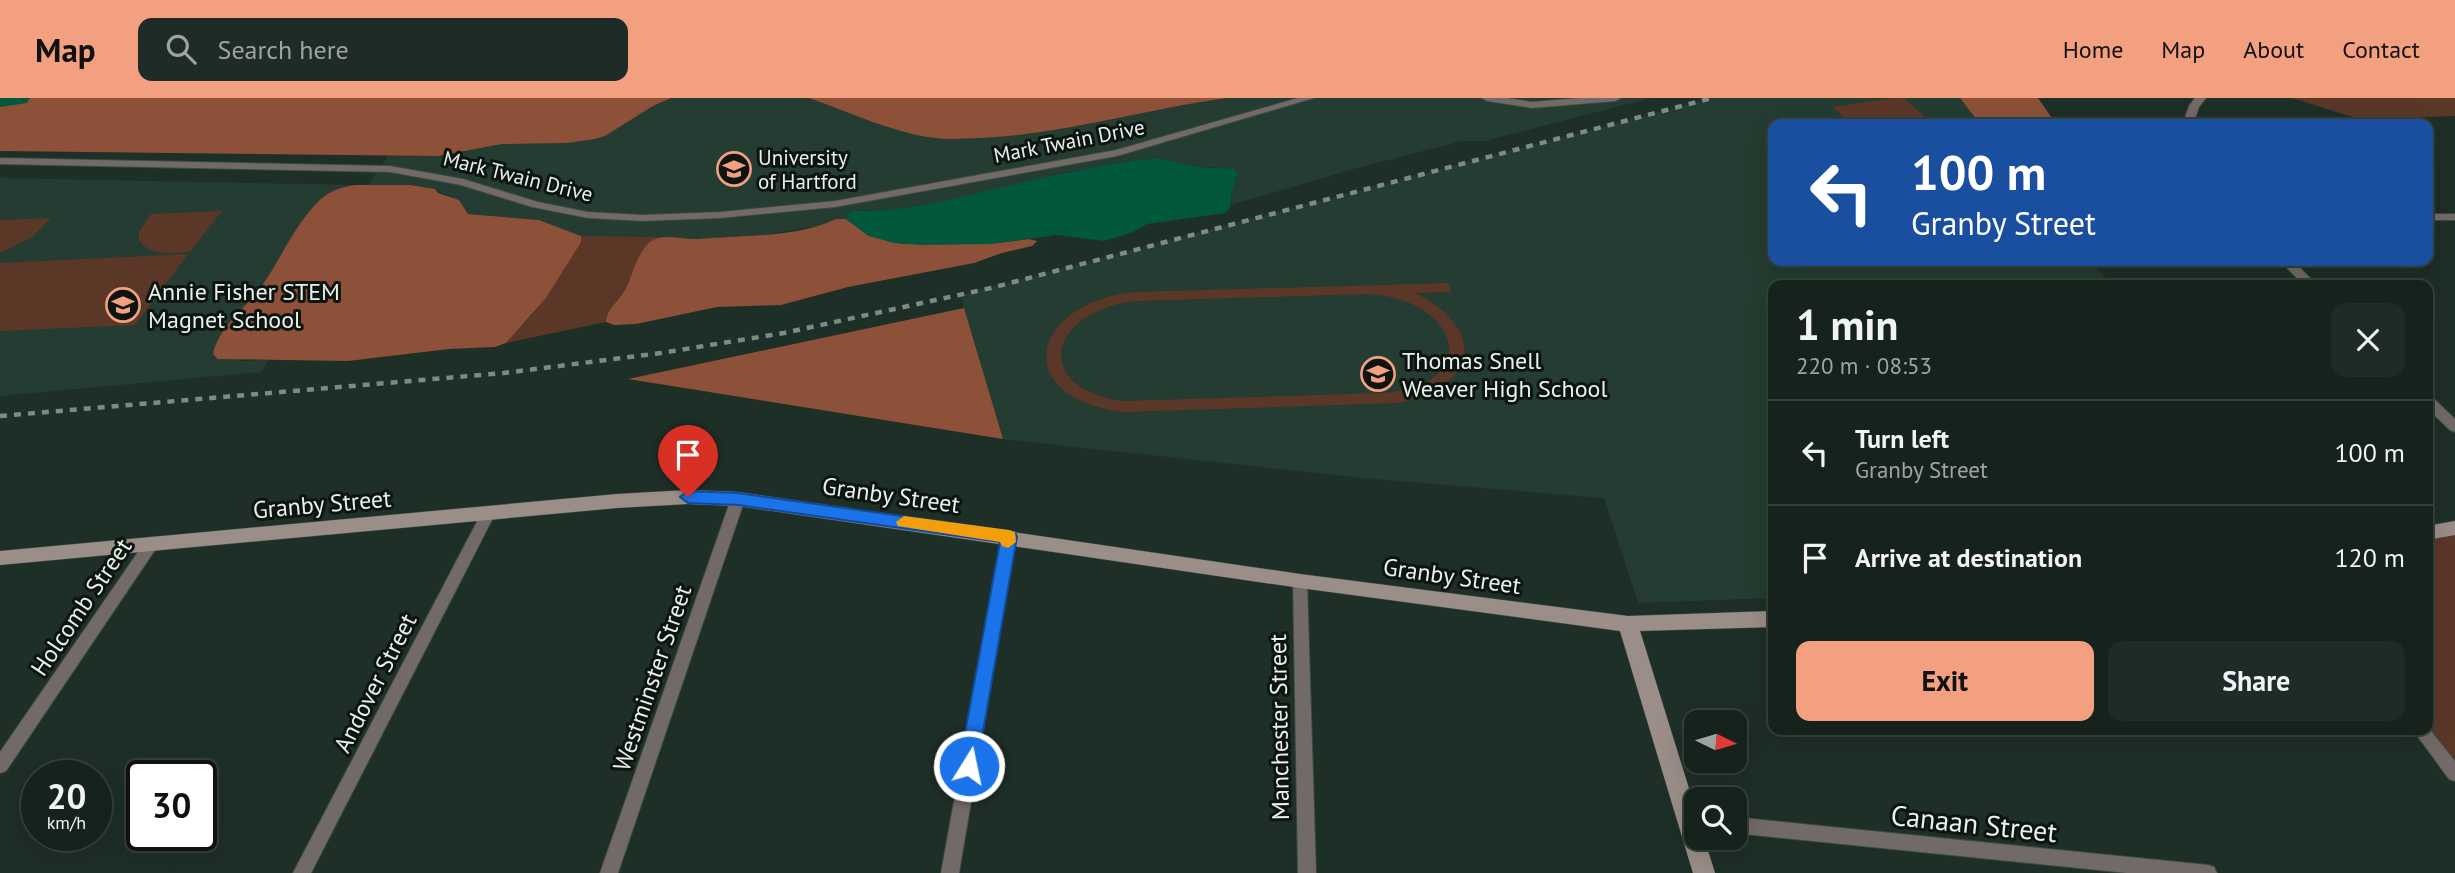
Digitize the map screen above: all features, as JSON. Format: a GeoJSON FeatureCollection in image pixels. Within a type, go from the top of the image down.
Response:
{"type":"FeatureCollection","features":[{"type":"Feature","properties":{"kind":"main road","name":"Granby Street"},"geometry":{"type":"LineString","coordinates":[[0,558],[617,501],[688,497],[738,499],[1300,581],[1628,624],[1768,619]]}},
{"type":"Feature","properties":{"kind":"main road"},"geometry":{"type":"LineString","coordinates":[[2433,532],[2455,528]]}},
{"type":"Feature","properties":{"kind":"main road"},"geometry":{"type":"LineString","coordinates":[[1628,624],[1684,796]]}},
{"type":"Feature","properties":{"kind":"main road"},"geometry":{"type":"LineString","coordinates":[[1699,850],[1704,873]]}},
{"type":"Feature","properties":{"kind":"street","name":"Mark Twain Drive"},"geometry":{"type":"LineString","coordinates":[[0,161],[381,169],[463,182],[536,205],[582,214],[643,218],[720,215],[835,204],[1117,153],[1309,98]]}},
{"type":"Feature","properties":{"kind":"street"},"geometry":{"type":"LineString","coordinates":[[1487,98],[1532,105],[1616,98]]}},
{"type":"Feature","properties":{"kind":"street"},"geometry":{"type":"LineString","coordinates":[[2190,119],[2194,106],[2201,98]]}},
{"type":"Feature","properties":{"kind":"street"},"geometry":{"type":"LineString","coordinates":[[2433,217],[2455,217]]}},
{"type":"Feature","properties":{"kind":"street"},"geometry":{"type":"LineString","coordinates":[[2291,266],[2306,280]]}},
{"type":"Feature","properties":{"kind":"street"},"geometry":{"type":"LineString","coordinates":[[2433,406],[2455,427]]}},
{"type":"Feature","properties":{"kind":"street","name":"Westminster Street"},"geometry":{"type":"LineString","coordinates":[[609,873],[738,499]]}},
{"type":"Feature","properties":{"kind":"street","name":"Andover Street"},"geometry":{"type":"LineString","coordinates":[[302,873],[488,514]]}},
{"type":"Feature","properties":{"kind":"street"},"geometry":{"type":"LineString","coordinates":[[950,873],[1009,537]]}},
{"type":"Feature","properties":{"kind":"street","name":"Holcomb Street"},"geometry":{"type":"LineString","coordinates":[[0,766],[152,544]]}},
{"type":"Feature","properties":{"kind":"street","name":"Manchester Street"},"geometry":{"type":"LineString","coordinates":[[1300,581],[1307,873]]}},
{"type":"Feature","properties":{"kind":"street"},"geometry":{"type":"LineString","coordinates":[[2425,735],[2455,774]]}},
{"type":"Feature","properties":{"kind":"street","name":"Canaan Street"},"geometry":{"type":"LineString","coordinates":[[1747,826],[2208,873]]}},
{"type":"Feature","properties":{"kind":"shaded area"},"geometry":{"type":"Polygon","coordinates":[[[0,98],[671,98],[605,136],[595,139],[567,143],[502,144],[438,156],[0,151],[0,98]]]}},
{"type":"Feature","properties":{"kind":"shaded area","name":"University of Hartford"},"geometry":{"type":"Polygon","coordinates":[[[671,98],[1651,98],[1485,141],[1462,141],[1231,205],[1232,191],[1238,175],[1216,167],[1198,167],[1157,158],[1068,172],[937,205],[855,211],[846,219],[836,219],[824,225],[764,235],[695,239],[625,238],[581,236],[539,220],[467,214],[453,197],[427,187],[367,186],[388,156],[438,156],[502,144],[567,143],[595,139],[605,136],[671,98]]]}},
{"type":"Feature","properties":{"kind":"shaded area"},"geometry":{"type":"Polygon","coordinates":[[[809,98],[1227,98],[1041,132],[952,139],[903,132],[809,98]]]}},
{"type":"Feature","properties":{"kind":"shaded area","name":"Thomas Snell Weaver High School"},"geometry":{"type":"Polygon","coordinates":[[[1712,98],[1960,98],[1976,119],[1768,119],[1768,266],[2095,266],[2107,280],[1768,280],[1768,598],[1638,603],[1604,498],[1362,478],[1003,439],[960,295],[1712,98]]]}},
{"type":"Feature","properties":{"kind":"shaded area"},"geometry":{"type":"Polygon","coordinates":[[[1904,98],[1927,119],[1845,119],[1833,107],[1904,98]]]}},
{"type":"Feature","properties":{"kind":"shaded area"},"geometry":{"type":"Polygon","coordinates":[[[1960,98],[2038,98],[2053,119],[1976,119],[1960,98]]]}},
{"type":"Feature","properties":{"kind":"shaded area"},"geometry":{"type":"Polygon","coordinates":[[[2292,98],[2455,98],[2455,116],[2359,119],[2292,98]]]}},
{"type":"Feature","properties":{"kind":"shaded area"},"geometry":{"type":"Polygon","coordinates":[[[1157,158],[1198,167],[1234,169],[1238,174],[1230,208],[1225,213],[1147,224],[1131,233],[1104,241],[1056,235],[990,244],[894,243],[869,236],[846,219],[847,214],[855,211],[928,204],[1077,171],[1157,158]]]}},
{"type":"Feature","properties":{"kind":"shaded area","name":"Annie Fisher STEM Magnet School"},"geometry":{"type":"Polygon","coordinates":[[[0,178],[355,185],[345,186],[311,211],[264,282],[226,328],[238,361],[269,360],[261,372],[0,396],[0,178]]]}},
{"type":"Feature","properties":{"kind":"shaded area"},"geometry":{"type":"Polygon","coordinates":[[[355,185],[410,185],[435,189],[438,193],[459,200],[468,214],[539,220],[581,236],[581,242],[546,298],[506,343],[495,347],[449,349],[348,361],[218,359],[213,354],[221,334],[263,284],[305,217],[329,193],[355,185]]]}},
{"type":"Feature","properties":{"kind":"shaded area"},"geometry":{"type":"Polygon","coordinates":[[[222,211],[190,252],[155,252],[139,240],[139,232],[151,214],[222,211]]]}},
{"type":"Feature","properties":{"kind":"shaded area"},"geometry":{"type":"Polygon","coordinates":[[[51,218],[32,237],[0,253],[0,220],[51,218]]]}},
{"type":"Feature","properties":{"kind":"shaded area"},"geometry":{"type":"Polygon","coordinates":[[[836,219],[846,219],[869,236],[903,244],[990,244],[1029,239],[1037,241],[1032,246],[974,263],[848,287],[781,305],[717,307],[636,324],[614,325],[606,322],[610,309],[625,290],[641,252],[655,239],[787,233],[836,219]]]}},
{"type":"Feature","properties":{"kind":"shaded area"},"geometry":{"type":"Polygon","coordinates":[[[581,236],[658,237],[642,253],[626,289],[611,309],[606,322],[506,343],[535,311],[580,242],[581,236]]]}},
{"type":"Feature","properties":{"kind":"shaded area"},"geometry":{"type":"Polygon","coordinates":[[[188,254],[135,325],[0,331],[0,263],[188,254]]]}},
{"type":"Feature","properties":{"kind":"shaded area"},"geometry":{"type":"Polygon","coordinates":[[[1449,283],[1451,292],[1415,293],[1439,308],[1455,324],[1463,340],[1464,356],[1458,371],[1445,384],[1425,395],[1399,403],[1122,412],[1085,403],[1061,388],[1048,369],[1047,349],[1056,330],[1074,312],[1101,299],[1136,292],[1449,283]],[[1365,294],[1137,301],[1108,307],[1085,318],[1070,332],[1062,348],[1063,365],[1072,380],[1092,393],[1122,401],[1384,393],[1417,386],[1438,374],[1448,358],[1448,341],[1439,324],[1421,309],[1396,298],[1365,294]]]}},
{"type":"Feature","properties":{"kind":"shaded area"},"geometry":{"type":"Polygon","coordinates":[[[964,308],[1003,439],[628,379],[964,308]]]}},
{"type":"Feature","properties":{"kind":"shaded area"},"geometry":{"type":"Polygon","coordinates":[[[2455,528],[2455,773],[2425,735],[2433,735],[2433,532],[2455,528]]]}},
{"type":"Feature","properties":{"kind":"waterway"},"geometry":{"type":"LineString","coordinates":[[0,100],[19,98]]}},
{"type":"Feature","properties":{"kind":"railway"},"geometry":{"type":"LineString","coordinates":[[0,416],[504,373],[661,353],[784,333],[991,288],[1712,98]]}},
{"type":"Feature","properties":{"kind":"slow traffic"},"geometry":{"type":"LineString","coordinates":[[904,522],[1009,537],[1008,542]]}},
{"type":"Feature","properties":{"kind":"place","name":"University of Hartford"},"geometry":{"type":"Point","coordinates":[734,169]}},
{"type":"Feature","properties":{"kind":"place","name":"Annie Fisher STEM Magnet School"},"geometry":{"type":"Point","coordinates":[123,305]}},
{"type":"Feature","properties":{"kind":"place","name":"Thomas Snell Weaver High School"},"geometry":{"type":"Point","coordinates":[1378,374]}},
{"type":"Feature","properties":{"kind":"route"},"geometry":{"type":"LineString","coordinates":[[688,497],[738,499],[1009,537],[969,766]]}}]}
